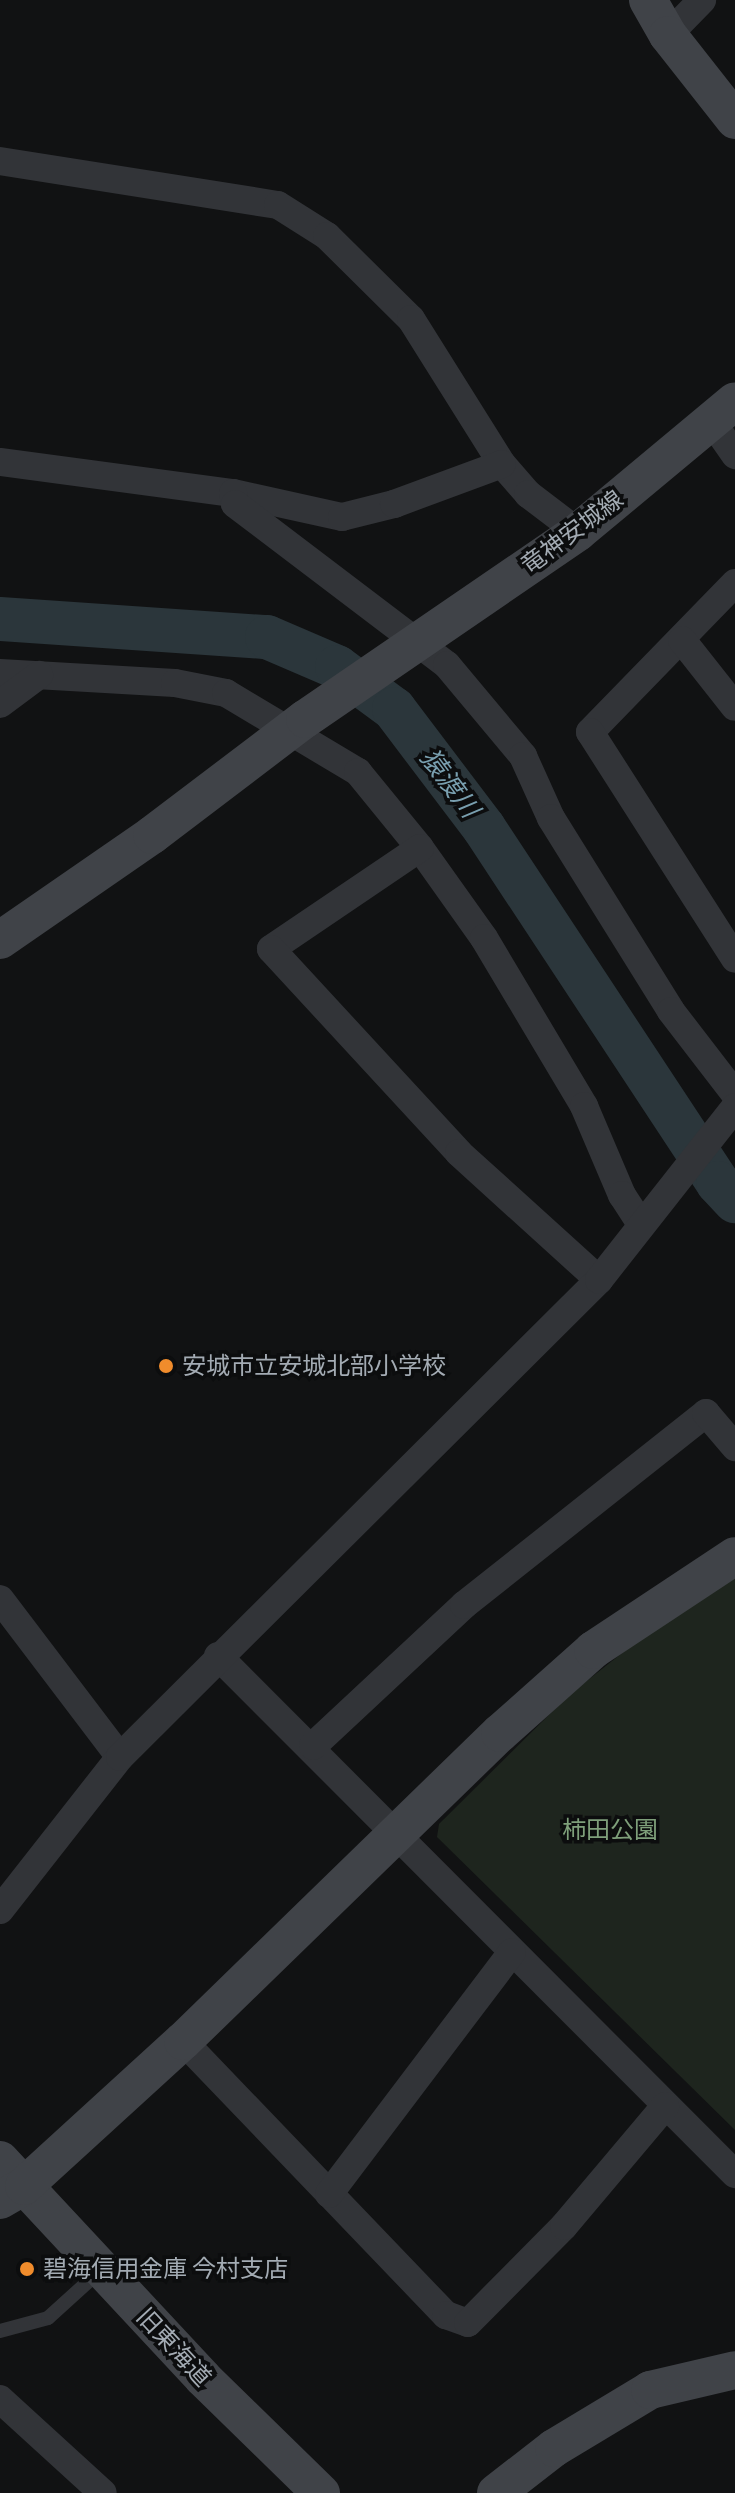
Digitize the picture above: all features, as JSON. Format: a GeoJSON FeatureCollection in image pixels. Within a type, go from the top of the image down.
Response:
{"type":"FeatureCollection","features":[{"type":"Feature","properties":{"kind":"street"},"geometry":{"type":"LineString","coordinates":[[648,0],[668,35],[735,120]]}},
{"type":"Feature","properties":{"kind":"street"},"geometry":{"type":"LineString","coordinates":[[668,35],[702,0]]}},
{"type":"Feature","properties":{"kind":"street"},"geometry":{"type":"LineString","coordinates":[[0,161],[278,205],[327,236],[411,319],[502,464],[528,494],[578,532]]}},
{"type":"Feature","properties":{"kind":"street"},"geometry":{"type":"LineString","coordinates":[[723,410],[735,455]]}},
{"type":"Feature","properties":{"kind":"street","name":"竜神安城線"},"geometry":{"type":"LineString","coordinates":[[296,725],[578,532],[723,410]]}},
{"type":"Feature","properties":{"kind":"street"},"geometry":{"type":"LineString","coordinates":[[0,462],[233,493],[342,517],[394,504],[502,464]]}},
{"type":"Feature","properties":{"kind":"street"},"geometry":{"type":"LineString","coordinates":[[0,1910],[120,1757],[218,1656],[599,1280],[733,1105],[551,818],[523,756],[447,665],[410,649],[235,504],[233,493]]}},
{"type":"Feature","properties":{"kind":"street"},"geometry":{"type":"LineString","coordinates":[[735,583],[590,732],[735,959]]}},
{"type":"Feature","properties":{"kind":"street"},"geometry":{"type":"LineString","coordinates":[[682,640],[735,707]]}},
{"type":"Feature","properties":{"kind":"street"},"geometry":{"type":"LineString","coordinates":[[0,673],[175,683],[226,693],[296,725],[358,772],[420,848],[484,938],[584,1106],[622,1195],[648,1215]]}},
{"type":"Feature","properties":{"kind":"street"},"geometry":{"type":"LineString","coordinates":[[0,704],[39,675]]}},
{"type":"Feature","properties":{"kind":"street"},"geometry":{"type":"LineString","coordinates":[[0,940],[296,725]]}},
{"type":"Feature","properties":{"kind":"street"},"geometry":{"type":"LineString","coordinates":[[420,848],[271,949],[459,1153],[599,1280]]}},
{"type":"Feature","properties":{"kind":"street"},"geometry":{"type":"LineString","coordinates":[[313,1746],[464,1605],[706,1413],[735,1447]]}},
{"type":"Feature","properties":{"kind":"street"},"geometry":{"type":"LineString","coordinates":[[8,2182],[183,2041],[398,1837],[500,1733],[593,1650],[735,1556]]}},
{"type":"Feature","properties":{"kind":"street"},"geometry":{"type":"LineString","coordinates":[[0,1599],[120,1757]]}},
{"type":"Feature","properties":{"kind":"street"},"geometry":{"type":"LineString","coordinates":[[218,1656],[313,1746],[398,1837],[735,2174]]}},
{"type":"Feature","properties":{"kind":"street"},"geometry":{"type":"LineString","coordinates":[[329,2194],[512,1952]]}},
{"type":"Feature","properties":{"kind":"street"},"geometry":{"type":"LineString","coordinates":[[183,2041],[446,2315],[468,2323],[564,2226],[665,2106]]}},
{"type":"Feature","properties":{"kind":"street","name":"旧東海道"},"geometry":{"type":"LineString","coordinates":[[8,2182],[102,2269],[321,2493]]}},
{"type":"Feature","properties":{"kind":"street"},"geometry":{"type":"LineString","coordinates":[[496,2493],[554,2448],[650,2390],[735,2370]]}},
{"type":"Feature","properties":{"kind":"street"},"geometry":{"type":"LineString","coordinates":[[0,2399],[103,2493]]}},
{"type":"Feature","properties":{"kind":"lane"},"geometry":{"type":"LineString","coordinates":[[0,2331],[48,2318],[102,2269]]}},
{"type":"Feature","properties":{"kind":"green space","name":"柿田公園"},"geometry":{"type":"Polygon","coordinates":[[[735,1577],[735,2130],[437,1837],[439,1824],[569,1695],[693,1597],[735,1577]]]}},
{"type":"Feature","properties":{"kind":"waterway","name":"猿渡川"},"geometry":{"type":"LineString","coordinates":[[0,619],[267,637],[337,667],[394,709],[484,828],[718,1183],[735,1201]]}},
{"type":"Feature","properties":{"kind":"place","name":"安城市立安城北部小学校"},"geometry":{"type":"Point","coordinates":[166,1366]}},
{"type":"Feature","properties":{"kind":"place","name":"碧海信用金庫 今村支店"},"geometry":{"type":"Point","coordinates":[27,2269]}}]}
